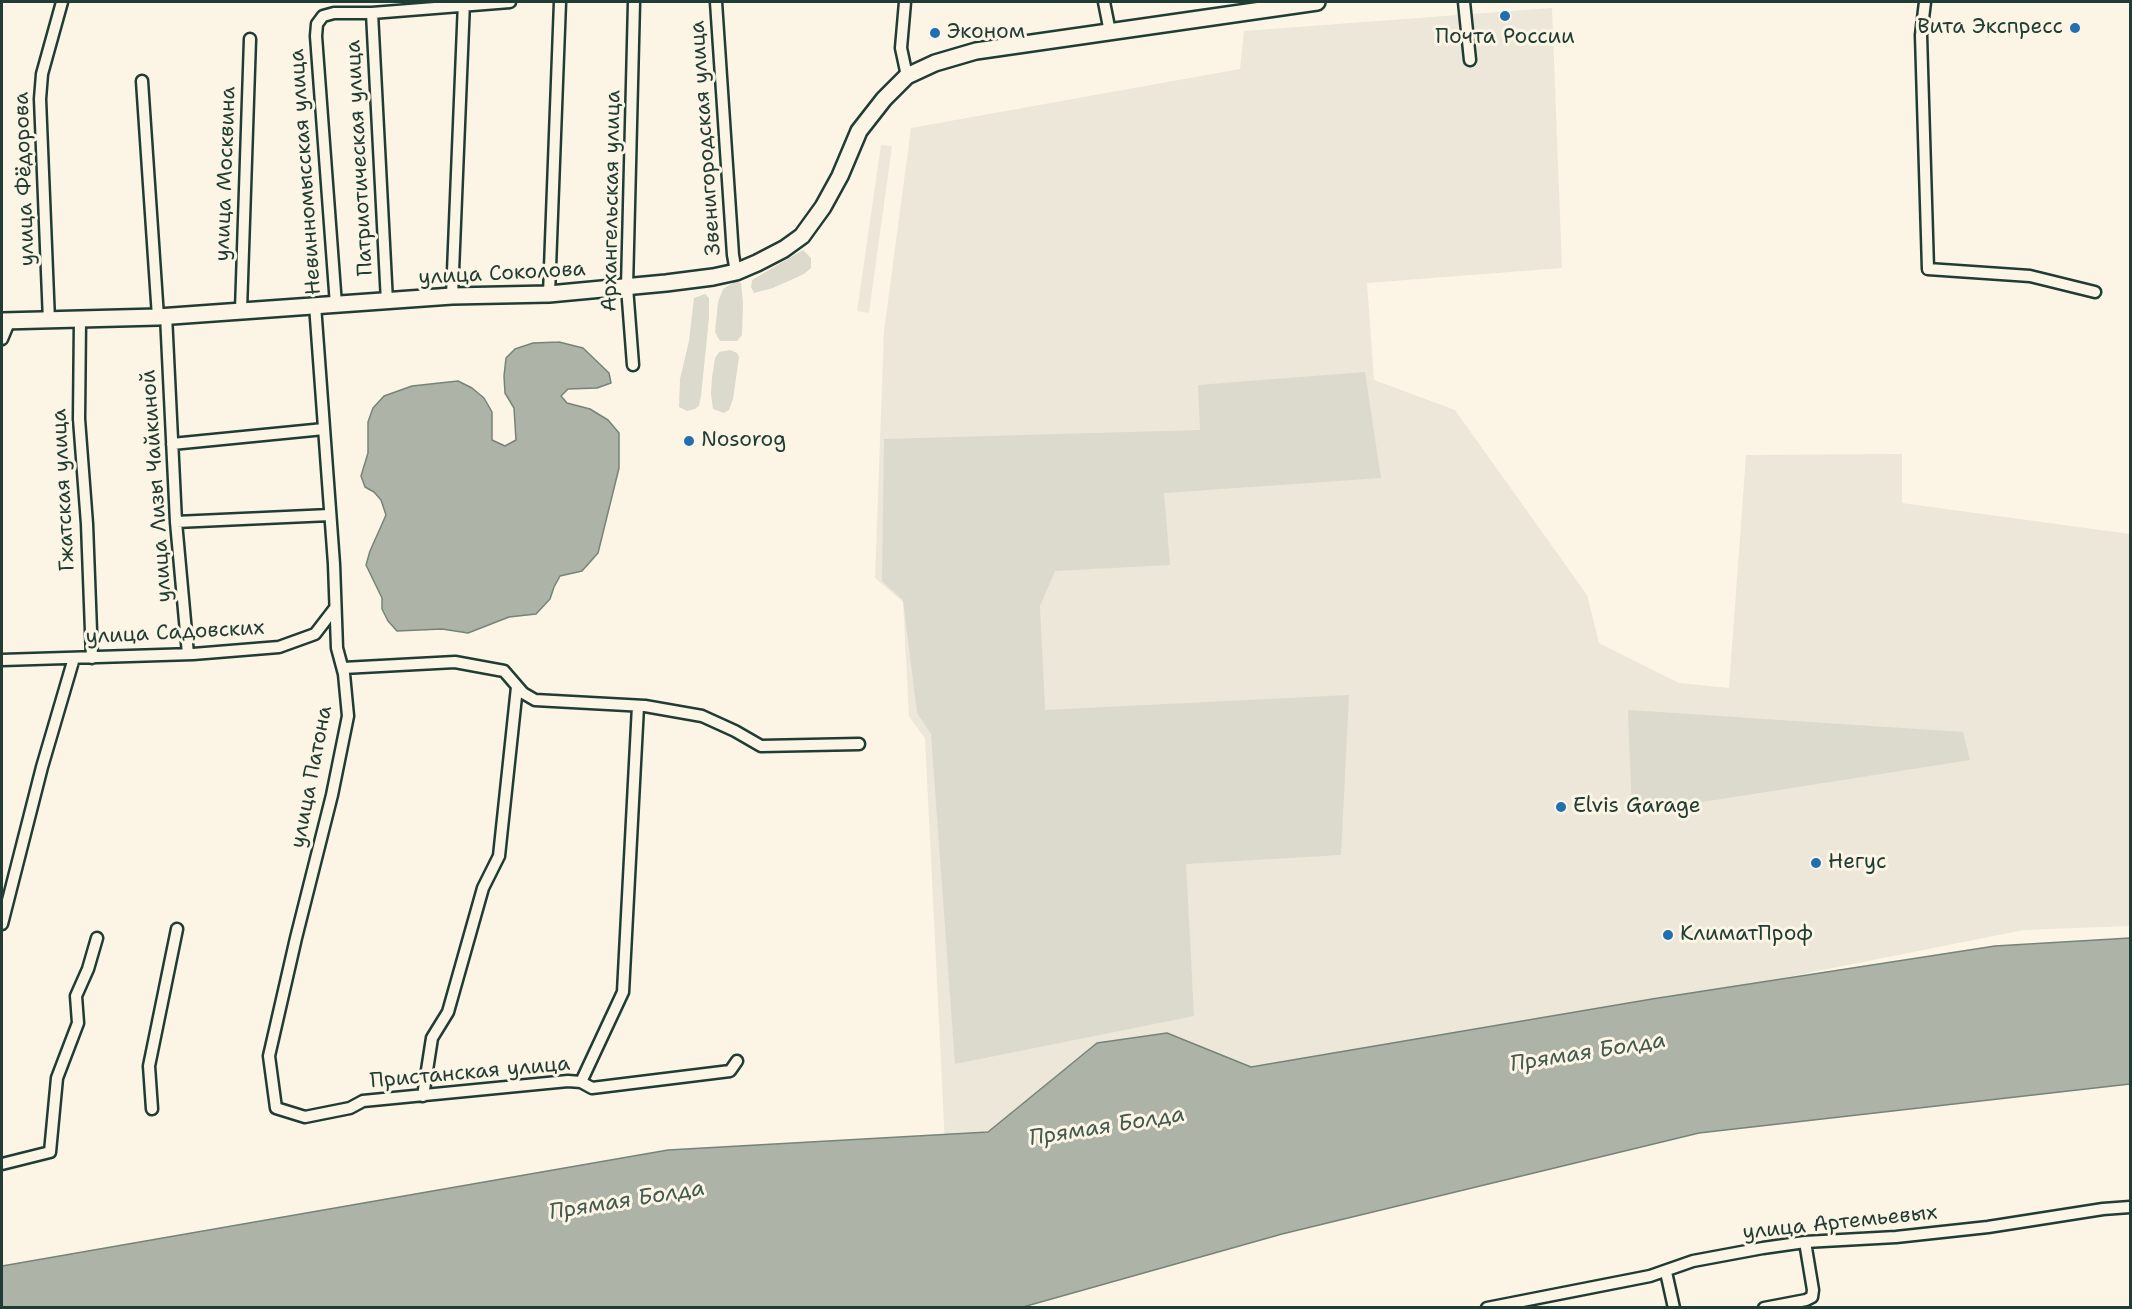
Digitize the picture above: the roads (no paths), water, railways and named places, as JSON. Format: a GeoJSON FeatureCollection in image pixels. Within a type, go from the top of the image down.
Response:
{"type":"FeatureCollection","features":[{"type":"Feature","properties":{"kind":"main road"},"geometry":{"type":"LineString","coordinates":[[907,76],[935,63],[976,51],[1317,2]]}},
{"type":"Feature","properties":{"kind":"main road","name":"улица Соколова"},"geometry":{"type":"LineString","coordinates":[[5,322],[162,316],[452,297],[549,294],[701,279],[736,272],[784,249],[802,236],[823,207],[840,176],[859,131],[884,99],[907,76]]}},
{"type":"Feature","properties":{"kind":"street","name":"улица Фёдорова"},"geometry":{"type":"LineString","coordinates":[[49,321],[40,99],[42,74],[62,2]]}},
{"type":"Feature","properties":{"kind":"street"},"geometry":{"type":"LineString","coordinates":[[372,13],[464,3],[510,2]]}},
{"type":"Feature","properties":{"kind":"street"},"geometry":{"type":"LineString","coordinates":[[549,294],[560,2]]}},
{"type":"Feature","properties":{"kind":"street","name":"Архангельская улица"},"geometry":{"type":"LineString","coordinates":[[633,365],[627,287],[634,2]]}},
{"type":"Feature","properties":{"kind":"street","name":"Звенигородская улица"},"geometry":{"type":"LineString","coordinates":[[716,2],[736,272]]}},
{"type":"Feature","properties":{"kind":"street"},"geometry":{"type":"LineString","coordinates":[[905,2],[901,48],[907,76]]}},
{"type":"Feature","properties":{"kind":"street"},"geometry":{"type":"LineString","coordinates":[[1104,2],[1110,32]]}},
{"type":"Feature","properties":{"kind":"street"},"geometry":{"type":"LineString","coordinates":[[1464,2],[1470,60]]}},
{"type":"Feature","properties":{"kind":"street"},"geometry":{"type":"LineString","coordinates":[[1925,2],[1921,35],[1928,268],[2030,276],[2095,292]]}},
{"type":"Feature","properties":{"kind":"street"},"geometry":{"type":"LineString","coordinates":[[452,297],[464,3]]}},
{"type":"Feature","properties":{"kind":"street","name":"Невинномысская улица"},"geometry":{"type":"LineString","coordinates":[[336,305],[316,36],[317,24],[323,16],[334,13],[372,13]]}},
{"type":"Feature","properties":{"kind":"street","name":"Патриотическая улица"},"geometry":{"type":"LineString","coordinates":[[372,13],[387,302]]}},
{"type":"Feature","properties":{"kind":"street","name":"улица Москвина"},"geometry":{"type":"LineString","coordinates":[[241,310],[249,39]]}},
{"type":"Feature","properties":{"kind":"street","name":"улица Лизы Чайкиной"},"geometry":{"type":"LineString","coordinates":[[142,81],[188,654]]}},
{"type":"Feature","properties":{"kind":"street","name":"улица Патона"},"geometry":{"type":"LineString","coordinates":[[276,1108],[269,1056],[332,795],[348,716],[343,668],[337,648],[315,305]]}},
{"type":"Feature","properties":{"kind":"street","name":"Гжатская улица"},"geometry":{"type":"LineString","coordinates":[[80,320],[79,419],[87,524],[92,658]]}},
{"type":"Feature","properties":{"kind":"street"},"geometry":{"type":"LineString","coordinates":[[2,339],[5,322]]}},
{"type":"Feature","properties":{"kind":"street"},"geometry":{"type":"LineString","coordinates":[[172,444],[324,429]]}},
{"type":"Feature","properties":{"kind":"street"},"geometry":{"type":"LineString","coordinates":[[176,522],[330,515]]}},
{"type":"Feature","properties":{"kind":"street","name":"улица Садовских"},"geometry":{"type":"LineString","coordinates":[[2,660],[188,654],[279,647],[315,634],[335,608]]}},
{"type":"Feature","properties":{"kind":"street"},"geometry":{"type":"LineString","coordinates":[[2,924],[42,767],[74,658]]}},
{"type":"Feature","properties":{"kind":"street"},"geometry":{"type":"LineString","coordinates":[[343,668],[455,662],[504,671],[523,693],[535,700],[638,706],[702,716],[761,746],[859,744]]}},
{"type":"Feature","properties":{"kind":"street"},"geometry":{"type":"LineString","coordinates":[[423,1096],[432,1038],[448,1011],[483,888],[500,856],[517,687]]}},
{"type":"Feature","properties":{"kind":"street"},"geometry":{"type":"LineString","coordinates":[[581,1082],[623,992],[638,706]]}},
{"type":"Feature","properties":{"kind":"street"},"geometry":{"type":"LineString","coordinates":[[152,1109],[149,1066],[177,929]]}},
{"type":"Feature","properties":{"kind":"street"},"geometry":{"type":"LineString","coordinates":[[2,1164],[50,1152],[57,1078],[78,1023],[76,996],[88,969],[97,938]]}},
{"type":"Feature","properties":{"kind":"street","name":"Пристанская улица"},"geometry":{"type":"LineString","coordinates":[[276,1108],[305,1117],[350,1108],[363,1101],[568,1081],[581,1082],[592,1088],[730,1071],[737,1061]]}},
{"type":"Feature","properties":{"kind":"street","name":"улица Артемьевых"},"geometry":{"type":"LineString","coordinates":[[1487,1308],[1666,1272],[1693,1261],[1805,1242],[1896,1237],[1988,1227],[2103,1209],[2130,1208]]}},
{"type":"Feature","properties":{"kind":"street"},"geometry":{"type":"LineString","coordinates":[[1764,1308],[1812,1297],[1813,1290],[1805,1242]]}},
{"type":"Feature","properties":{"kind":"street"},"geometry":{"type":"LineString","coordinates":[[1666,1272],[1674,1308]]}},
{"type":"Feature","properties":{"kind":"water"},"geometry":{"type":"Polygon","coordinates":[[[559,342],[583,348],[609,373],[611,383],[597,388],[568,389],[561,396],[567,403],[590,409],[608,420],[619,433],[619,468],[598,553],[582,571],[560,576],[550,599],[536,614],[509,617],[468,633],[442,629],[397,631],[388,621],[382,609],[382,598],[366,565],[386,515],[381,500],[365,487],[361,476],[368,453],[368,422],[373,408],[384,396],[412,386],[458,381],[472,388],[484,398],[492,412],[492,440],[505,446],[516,440],[514,408],[505,393],[506,358],[515,349],[533,343],[559,342]]]}},
{"type":"Feature","properties":{"kind":"water","name":"Прямая Болда"},"geometry":{"type":"Polygon","coordinates":[[[2130,938],[2130,1084],[1699,1133],[1282,1234],[1023,1307],[2,1307],[2,1266],[668,1150],[988,1132],[1097,1043],[1167,1033],[1251,1067],[1652,999],[1995,946],[2130,938]]]}},
{"type":"Feature","properties":{"kind":"place","name":"Почта России"},"geometry":{"type":"Point","coordinates":[1505,16]}},
{"type":"Feature","properties":{"kind":"place","name":"Вита Экспресс"},"geometry":{"type":"Point","coordinates":[2075,28]}},
{"type":"Feature","properties":{"kind":"place","name":"Эконом"},"geometry":{"type":"Point","coordinates":[935,33]}},
{"type":"Feature","properties":{"kind":"place","name":"Nosorog"},"geometry":{"type":"Point","coordinates":[689,441]}},
{"type":"Feature","properties":{"kind":"place","name":"Elvis Garage"},"geometry":{"type":"Point","coordinates":[1561,807]}},
{"type":"Feature","properties":{"kind":"place","name":"Негус"},"geometry":{"type":"Point","coordinates":[1816,863]}},
{"type":"Feature","properties":{"kind":"place","name":"КлиматПроф"},"geometry":{"type":"Point","coordinates":[1668,935]}}]}
